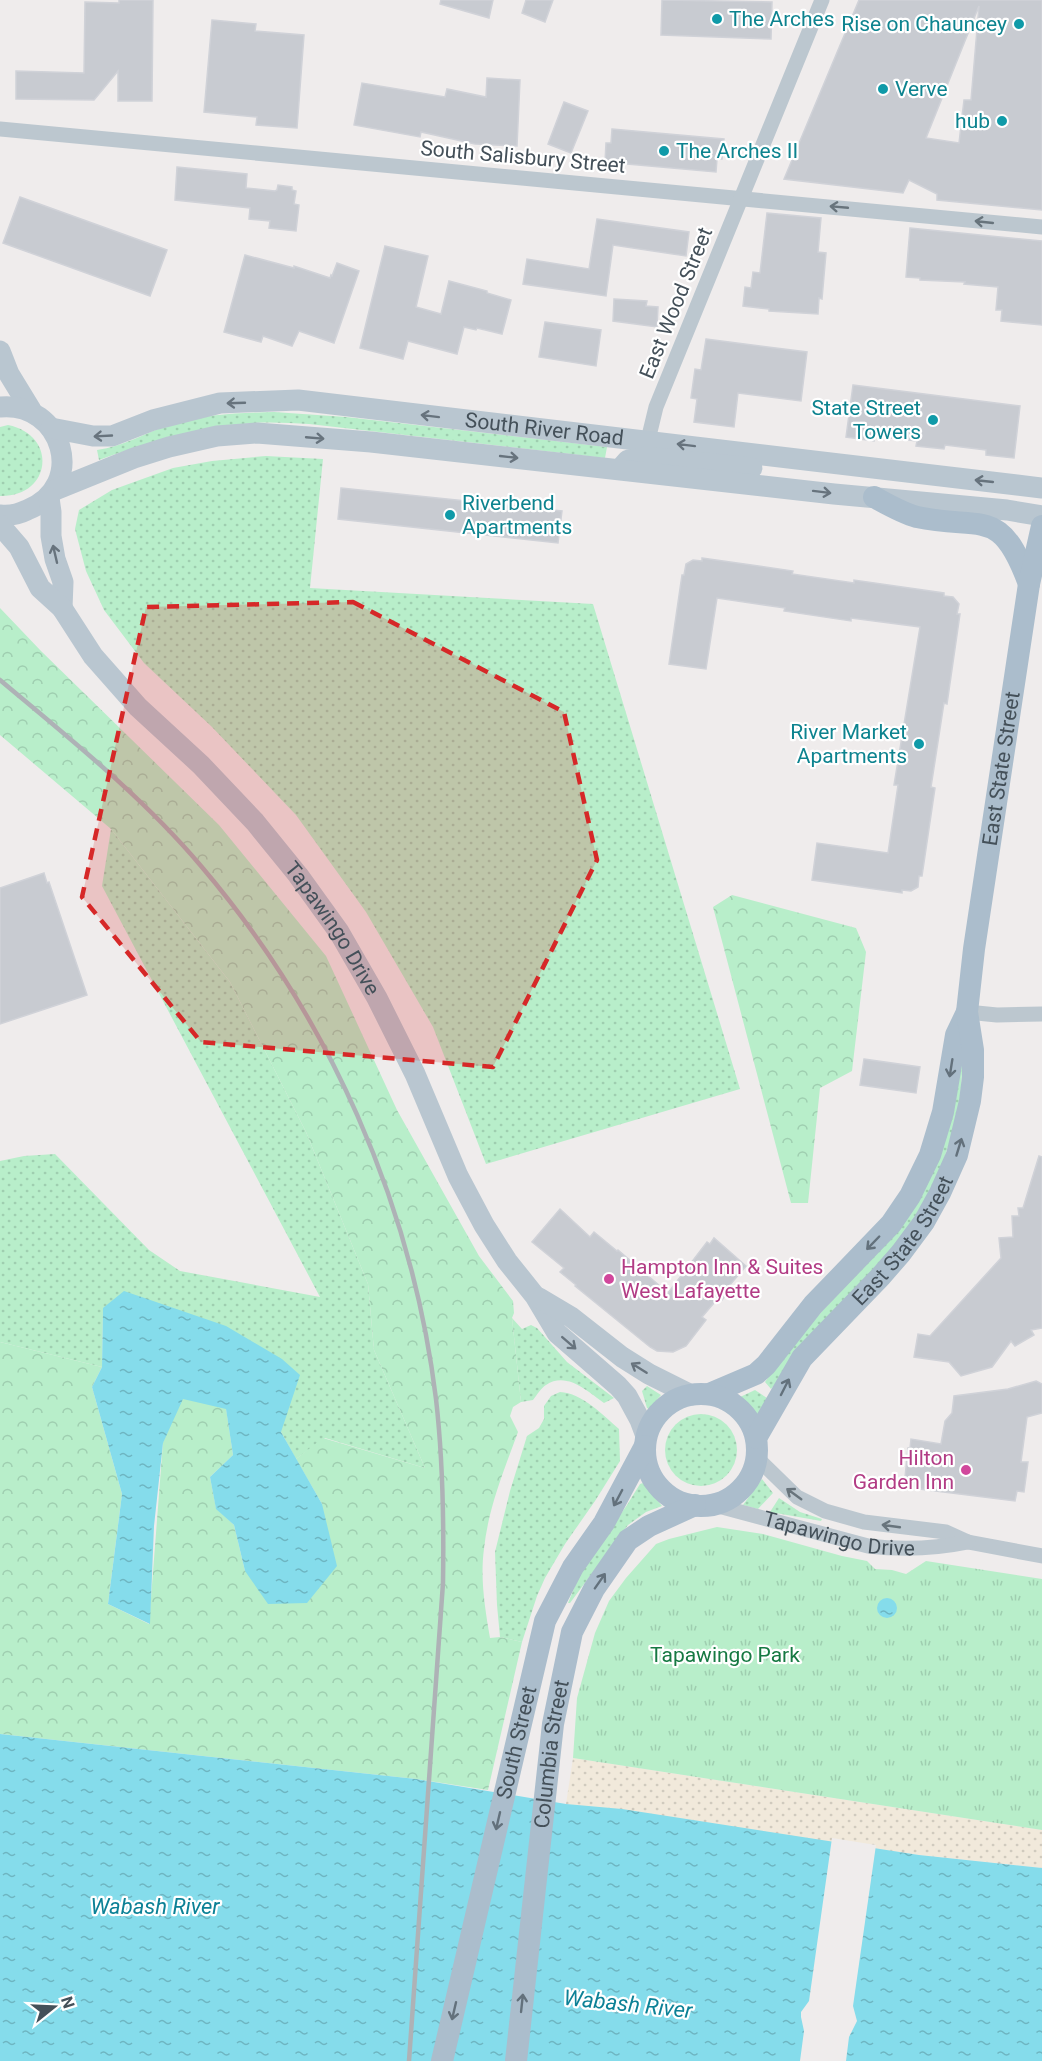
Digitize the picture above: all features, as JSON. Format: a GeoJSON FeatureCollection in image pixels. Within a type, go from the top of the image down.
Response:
{"type":"FeatureCollection","features":[{"type":"Feature","properties":{"kind":"main road"},"geometry":{"type":"LineString","coordinates":[[0,351],[9,374],[31,410],[51,428],[59,444],[62,460],[60,476],[52,494],[51,536],[55,559],[63,582],[62,608]]}},
{"type":"Feature","properties":{"kind":"main road","name":"South River Road"},"geometry":{"type":"LineString","coordinates":[[51,428],[93,436],[111,436],[153,420],[219,404],[298,400],[534,429],[649,432],[870,468],[1042,488]]}},
{"type":"Feature","properties":{"kind":"main road"},"geometry":{"type":"LineString","coordinates":[[0,407],[11,406],[31,410]]}},
{"type":"Feature","properties":{"kind":"main road","name":"South River Road"},"geometry":{"type":"LineString","coordinates":[[0,515],[21,513],[35,507],[52,494],[134,458],[217,436],[257,433],[371,442],[1007,510],[1042,516]]}},
{"type":"Feature","properties":{"kind":"main road"},"geometry":{"type":"LineString","coordinates":[[620,469],[628,460],[646,457],[794,472],[870,468]]}},
{"type":"Feature","properties":{"kind":"main road"},"geometry":{"type":"LineString","coordinates":[[874,497],[915,516],[987,525],[1008,540],[1036,592]]}},
{"type":"Feature","properties":{"kind":"main road","name":"Tapawingo Drive"},"geometry":{"type":"LineString","coordinates":[[0,525],[20,547],[40,588],[62,608],[93,656],[138,707],[201,765],[255,822],[298,875],[339,932],[377,998],[411,1065],[458,1176],[484,1225],[507,1261],[536,1296],[557,1333],[627,1396],[636,1412],[646,1441]]}},
{"type":"Feature","properties":{"kind":"main road"},"geometry":{"type":"LineString","coordinates":[[1036,592],[1042,526]]}},
{"type":"Feature","properties":{"kind":"main road","name":"East State Street"},"geometry":{"type":"LineString","coordinates":[[756,1448],[802,1358],[901,1253],[924,1222],[957,1155],[970,1101],[973,1077],[973,1050],[967,1012],[977,925],[1011,698],[1031,662],[1036,592]]}},
{"type":"Feature","properties":{"kind":"main road","name":"East State Street"},"geometry":{"type":"LineString","coordinates":[[700,1394],[756,1374],[766,1365],[813,1305],[891,1224],[910,1196],[930,1155],[943,1113],[956,1035],[967,1012]]}},
{"type":"Feature","properties":{"kind":"main road","name":"Tapawingo Drive"},"geometry":{"type":"LineString","coordinates":[[536,1296],[571,1317],[622,1357],[649,1374],[700,1394]]}},
{"type":"Feature","properties":{"kind":"main road"},"geometry":{"type":"LineString","coordinates":[[700,1394],[725,1399],[739,1409],[750,1422],[756,1448],[752,1474],[742,1488],[728,1499],[703,1505],[677,1502],[654,1482],[648,1468],[646,1441],[655,1419],[664,1408],[677,1400],[700,1394]]}},
{"type":"Feature","properties":{"kind":"main road","name":"South Street"},"geometry":{"type":"LineString","coordinates":[[442,2061],[545,1621],[573,1567],[604,1523],[646,1441]]}},
{"type":"Feature","properties":{"kind":"main road","name":"Columbia Street"},"geometry":{"type":"LineString","coordinates":[[516,2061],[553,1724],[572,1632],[594,1589],[628,1540],[649,1526],[703,1505]]}},
{"type":"Feature","properties":{"kind":"street","name":"East Wood Street"},"geometry":{"type":"LineString","coordinates":[[649,432],[822,0]]}},
{"type":"Feature","properties":{"kind":"street","name":"South Salisbury Street"},"geometry":{"type":"LineString","coordinates":[[0,129],[1042,227]]}},
{"type":"Feature","properties":{"kind":"street"},"geometry":{"type":"LineString","coordinates":[[967,1012],[997,1015],[1042,1014]]}},
{"type":"Feature","properties":{"kind":"street","name":"Tapawingo Drive"},"geometry":{"type":"LineString","coordinates":[[756,1448],[785,1487],[797,1497],[825,1511],[864,1521],[946,1532],[968,1542],[1042,1556]]}},
{"type":"Feature","properties":{"kind":"street","name":"Tapawingo Drive"},"geometry":{"type":"LineString","coordinates":[[703,1505],[868,1546],[934,1548],[968,1542]]}},
{"type":"Feature","properties":{"kind":"highlighted area"},"geometry":{"type":"Polygon","coordinates":[[[353,602],[564,712],[597,860],[493,1067],[201,1042],[82,897],[146,607],[353,602]]]}},
{"type":"Feature","properties":{"kind":"green space"},"geometry":{"type":"Polygon","coordinates":[[[274,412],[346,417],[607,447],[605,458],[276,422],[225,427],[188,434],[99,460],[97,450],[116,446],[162,427],[197,418],[274,412]]]}},
{"type":"Feature","properties":{"kind":"green space"},"geometry":{"type":"Polygon","coordinates":[[[8,425],[24,431],[35,440],[41,452],[42,465],[39,477],[30,487],[17,494],[0,496],[0,427],[8,425]]]}},
{"type":"Feature","properties":{"kind":"green space"},"geometry":{"type":"Polygon","coordinates":[[[266,456],[323,459],[310,588],[593,604],[740,1089],[486,1164],[433,1027],[366,912],[296,815],[212,727],[144,663],[104,610],[86,571],[75,529],[79,510],[112,490],[173,468],[212,461],[266,456]]]}},
{"type":"Feature","properties":{"kind":"green space"},"geometry":{"type":"Polygon","coordinates":[[[0,608],[219,825],[326,956],[397,1110],[479,1256],[513,1301],[512,1318],[521,1402],[513,1407],[510,1416],[518,1432],[489,1519],[483,1560],[483,1582],[490,1638],[500,1637],[522,1642],[488,1790],[416,1779],[0,1734],[0,1342],[102,1367],[92,1387],[122,1494],[108,1604],[149,1624],[163,1442],[182,1398],[226,1408],[233,1455],[210,1477],[216,1508],[234,1525],[245,1571],[322,1504],[296,1459],[323,1438],[425,1468],[374,1350],[368,1284],[306,1132],[230,982],[111,829],[0,735],[0,608]]]}},
{"type":"Feature","properties":{"kind":"green space"},"geometry":{"type":"Polygon","coordinates":[[[111,829],[230,982],[306,1132],[368,1284],[374,1350],[425,1468],[325,1438],[296,1459],[281,1432],[103,1309],[102,1367],[0,1342],[0,1161],[24,1156],[55,1154],[149,1250],[180,1271],[320,1297],[102,886],[111,829]]]}},
{"type":"Feature","properties":{"kind":"green space"},"geometry":{"type":"Polygon","coordinates":[[[732,895],[856,928],[866,952],[852,1071],[820,1088],[808,1203],[791,1203],[713,907],[732,895]]]}},
{"type":"Feature","properties":{"kind":"green space"},"geometry":{"type":"Polygon","coordinates":[[[964,1046],[959,1115],[938,1176],[905,1234],[771,1389],[765,1382],[790,1346],[886,1242],[964,1046]]]}},
{"type":"Feature","properties":{"kind":"green space"},"geometry":{"type":"Polygon","coordinates":[[[512,1318],[522,1329],[531,1325],[537,1328],[567,1362],[614,1398],[604,1403],[577,1385],[562,1380],[546,1385],[533,1400],[521,1402],[512,1318]]]}},
{"type":"Feature","properties":{"kind":"green space"},"geometry":{"type":"Polygon","coordinates":[[[647,1386],[661,1395],[649,1409],[642,1391],[647,1386]]]}},
{"type":"Feature","properties":{"kind":"green space"},"geometry":{"type":"Polygon","coordinates":[[[755,1390],[767,1398],[759,1414],[756,1414],[740,1397],[755,1390]]]}},
{"type":"Feature","properties":{"kind":"green space"},"geometry":{"type":"Polygon","coordinates":[[[560,1392],[584,1400],[619,1429],[620,1461],[545,1578],[522,1642],[500,1637],[495,1552],[527,1436],[539,1428],[544,1419],[544,1406],[551,1396],[560,1392]]]}},
{"type":"Feature","properties":{"kind":"green space"},"geometry":{"type":"Polygon","coordinates":[[[701,1414],[721,1420],[731,1430],[737,1450],[731,1470],[721,1480],[701,1486],[681,1480],[671,1470],[665,1450],[671,1430],[681,1420],[701,1414]]]}},
{"type":"Feature","properties":{"kind":"green space"},"geometry":{"type":"Polygon","coordinates":[[[762,1479],[773,1493],[758,1509],[743,1505],[762,1479]]]}},
{"type":"Feature","properties":{"kind":"green space"},"geometry":{"type":"Polygon","coordinates":[[[643,1483],[662,1506],[646,1512],[628,1525],[568,1603],[582,1569],[640,1484],[643,1483]]]}},
{"type":"Feature","properties":{"kind":"green space"},"geometry":{"type":"Polygon","coordinates":[[[779,1498],[800,1512],[822,1519],[821,1521],[770,1512],[779,1498]]]}},
{"type":"Feature","properties":{"kind":"green space","name":"Tapawingo Park"},"geometry":{"type":"Polygon","coordinates":[[[717,1527],[763,1534],[867,1561],[875,1569],[906,1574],[926,1561],[1042,1579],[1042,1830],[573,1758],[577,1698],[595,1633],[609,1601],[656,1544],[717,1527]]]}},
{"type":"Feature","properties":{"kind":"sand"},"geometry":{"type":"Polygon","coordinates":[[[573,1758],[1042,1830],[1042,1868],[919,1855],[566,1804],[573,1758]]]}},
{"type":"Feature","properties":{"kind":"water"},"geometry":{"type":"Polygon","coordinates":[[[124,1291],[226,1326],[282,1359],[300,1375],[281,1432],[322,1504],[337,1566],[307,1603],[268,1604],[245,1571],[234,1525],[216,1509],[210,1477],[233,1455],[226,1409],[183,1399],[163,1443],[154,1526],[150,1624],[108,1604],[122,1494],[92,1387],[102,1367],[103,1308],[124,1291]]]}},
{"type":"Feature","properties":{"kind":"water"},"geometry":{"type":"Polygon","coordinates":[[[883,1598],[891,1598],[897,1604],[897,1612],[891,1618],[883,1618],[877,1612],[877,1604],[883,1598]]]}},
{"type":"Feature","properties":{"kind":"water","name":"Wabash River"},"geometry":{"type":"Polygon","coordinates":[[[0,1734],[416,1779],[566,1804],[622,1809],[919,1855],[1042,1868],[1042,2061],[0,2061],[0,1734]]]}},
{"type":"Feature","properties":{"kind":"pier"},"geometry":{"type":"Polygon","coordinates":[[[832,1838],[876,1845],[853,2006],[857,2021],[849,2037],[846,2061],[800,2061],[804,2031],[801,2012],[809,2001],[832,1838]]]}},
{"type":"Feature","properties":{"kind":"building"},"geometry":{"type":"Polygon","coordinates":[[[119,0],[153,0],[152,101],[118,101],[118,71],[94,100],[16,99],[16,71],[84,73],[85,2],[119,3],[119,0]]]}},
{"type":"Feature","properties":{"kind":"building"},"geometry":{"type":"Polygon","coordinates":[[[441,0],[493,0],[489,18],[440,4],[441,0]]]}},
{"type":"Feature","properties":{"kind":"building"},"geometry":{"type":"Polygon","coordinates":[[[526,0],[553,0],[545,22],[522,13],[526,0]]]}},
{"type":"Feature","properties":{"kind":"building","name":"The Arches"},"geometry":{"type":"Polygon","coordinates":[[[662,0],[772,2],[771,39],[661,35],[662,0]]]}},
{"type":"Feature","properties":{"kind":"building"},"geometry":{"type":"Polygon","coordinates":[[[859,0],[1042,0],[1042,210],[937,200],[937,194],[909,180],[903,193],[784,179],[859,0]],[[979,6],[926,138],[959,143],[964,100],[971,100],[979,6]]]}},
{"type":"Feature","properties":{"kind":"building"},"geometry":{"type":"Polygon","coordinates":[[[212,20],[256,24],[255,31],[304,35],[297,128],[256,125],[257,117],[204,112],[212,20]]]}},
{"type":"Feature","properties":{"kind":"building"},"geometry":{"type":"Polygon","coordinates":[[[487,78],[520,80],[517,146],[475,144],[421,132],[420,137],[354,125],[362,83],[445,97],[447,89],[486,97],[487,78]]]}},
{"type":"Feature","properties":{"kind":"building"},"geometry":{"type":"Polygon","coordinates":[[[564,102],[588,111],[571,153],[548,144],[564,102]]]}},
{"type":"Feature","properties":{"kind":"building","name":"The Arches II"},"geometry":{"type":"Polygon","coordinates":[[[612,129],[724,139],[722,159],[717,159],[716,172],[605,162],[606,143],[611,143],[612,129]]]}},
{"type":"Feature","properties":{"kind":"building"},"geometry":{"type":"Polygon","coordinates":[[[177,167],[247,174],[246,188],[275,191],[278,185],[292,187],[292,190],[296,191],[294,204],[299,205],[296,231],[269,228],[270,221],[249,219],[250,208],[175,200],[177,167]]]}},
{"type":"Feature","properties":{"kind":"building"},"geometry":{"type":"Polygon","coordinates":[[[20,197],[167,250],[150,296],[3,243],[20,197]]]}},
{"type":"Feature","properties":{"kind":"building"},"geometry":{"type":"Polygon","coordinates":[[[767,213],[821,218],[818,252],[826,253],[822,299],[819,298],[818,314],[769,311],[769,309],[743,306],[745,287],[751,288],[753,272],[760,273],[767,213]]]}},
{"type":"Feature","properties":{"kind":"building"},"geometry":{"type":"Polygon","coordinates":[[[597,219],[689,232],[686,256],[613,245],[606,296],[523,284],[527,259],[589,269],[597,219]]]}},
{"type":"Feature","properties":{"kind":"building"},"geometry":{"type":"Polygon","coordinates":[[[910,228],[1042,241],[1042,325],[1001,321],[1002,310],[996,310],[998,287],[906,277],[910,228]]]}},
{"type":"Feature","properties":{"kind":"building"},"geometry":{"type":"Polygon","coordinates":[[[385,246],[428,256],[416,307],[441,314],[449,281],[511,300],[502,334],[464,327],[457,354],[408,341],[403,359],[360,348],[385,246]]]}},
{"type":"Feature","properties":{"kind":"building"},"geometry":{"type":"Polygon","coordinates":[[[245,255],[294,268],[294,266],[330,278],[337,263],[359,271],[334,343],[299,331],[292,346],[263,336],[261,342],[224,332],[245,255]]]}},
{"type":"Feature","properties":{"kind":"building"},"geometry":{"type":"Polygon","coordinates":[[[614,299],[647,301],[646,306],[658,307],[657,327],[613,321],[614,299]]]}},
{"type":"Feature","properties":{"kind":"building"},"geometry":{"type":"Polygon","coordinates":[[[545,322],[601,330],[596,366],[539,357],[545,322]]]}},
{"type":"Feature","properties":{"kind":"building"},"geometry":{"type":"Polygon","coordinates":[[[706,339],[807,352],[801,401],[738,393],[734,427],[694,422],[697,399],[691,398],[695,369],[701,370],[706,339]]]}},
{"type":"Feature","properties":{"kind":"building","name":"State Street Towers"},"geometry":{"type":"Polygon","coordinates":[[[853,385],[1020,406],[1014,458],[986,455],[986,450],[945,445],[944,449],[916,446],[917,441],[874,436],[874,441],[846,437],[853,385]]]}},
{"type":"Feature","properties":{"kind":"building","name":"Riverbend Apartments"},"geometry":{"type":"Polygon","coordinates":[[[341,488],[562,511],[558,543],[338,519],[341,488]]]}},
{"type":"Feature","properties":{"kind":"building","name":"River Market Apartments"},"geometry":{"type":"Polygon","coordinates":[[[702,558],[793,571],[792,574],[854,583],[854,580],[944,593],[944,596],[953,597],[959,604],[957,614],[960,614],[947,704],[944,703],[931,787],[935,788],[922,876],[919,876],[918,887],[911,891],[902,890],[902,893],[812,880],[817,843],[888,853],[898,785],[894,785],[920,627],[851,618],[851,621],[717,598],[706,669],[669,664],[682,575],[684,575],[686,564],[693,560],[702,561],[702,558]]]}},
{"type":"Feature","properties":{"kind":"building"},"geometry":{"type":"Polygon","coordinates":[[[44,873],[87,995],[0,1024],[0,888],[44,873]]]}},
{"type":"Feature","properties":{"kind":"building"},"geometry":{"type":"Polygon","coordinates":[[[864,1059],[920,1067],[916,1093],[860,1085],[864,1059]]]}},
{"type":"Feature","properties":{"kind":"building"},"geometry":{"type":"Polygon","coordinates":[[[1039,1156],[1042,1157],[1042,1328],[1031,1330],[1034,1335],[1015,1346],[1011,1341],[992,1367],[961,1376],[949,1362],[914,1357],[918,1334],[930,1336],[1001,1258],[999,1238],[1013,1237],[1012,1216],[1019,1216],[1018,1208],[1023,1208],[1039,1156]]]}},
{"type":"Feature","properties":{"kind":"building","name":"Hampton Inn & Suites West Lafayette"},"geometry":{"type":"Polygon","coordinates":[[[560,1209],[590,1237],[594,1232],[668,1293],[707,1242],[710,1244],[714,1238],[746,1266],[729,1286],[732,1288],[722,1300],[719,1297],[702,1317],[706,1320],[686,1346],[673,1352],[657,1351],[575,1286],[560,1272],[564,1268],[532,1242],[560,1209]]]}},
{"type":"Feature","properties":{"kind":"building"},"geometry":{"type":"Polygon","coordinates":[[[1036,1381],[1042,1384],[1042,1413],[1027,1417],[1021,1462],[1028,1462],[1024,1492],[1017,1491],[1015,1501],[904,1487],[911,1439],[941,1444],[945,1421],[952,1413],[954,1396],[1008,1389],[1036,1381]]]}},
{"type":"Feature","properties":{"kind":"railway"},"geometry":{"type":"LineString","coordinates":[[0,680],[130,792],[178,840],[247,924],[288,985],[325,1048],[357,1115],[385,1184],[407,1254],[424,1326],[436,1399],[442,1468],[443,1537],[443,1583],[409,2061]]}},
{"type":"Feature","properties":{"kind":"place","name":"The Arches"},"geometry":{"type":"Point","coordinates":[717,19]}},
{"type":"Feature","properties":{"kind":"place","name":"Rise on Chauncey"},"geometry":{"type":"Point","coordinates":[1019,24]}},
{"type":"Feature","properties":{"kind":"place","name":"Verve"},"geometry":{"type":"Point","coordinates":[883,89]}},
{"type":"Feature","properties":{"kind":"place","name":"hub"},"geometry":{"type":"Point","coordinates":[1002,121]}},
{"type":"Feature","properties":{"kind":"place","name":"The Arches II"},"geometry":{"type":"Point","coordinates":[664,151]}},
{"type":"Feature","properties":{"kind":"place","name":"State Street Towers"},"geometry":{"type":"Point","coordinates":[933,420]}},
{"type":"Feature","properties":{"kind":"place","name":"Riverbend Apartments"},"geometry":{"type":"Point","coordinates":[450,515]}},
{"type":"Feature","properties":{"kind":"place","name":"River Market Apartments"},"geometry":{"type":"Point","coordinates":[919,744]}},
{"type":"Feature","properties":{"kind":"place","name":"Hampton Inn & Suites West Lafayette"},"geometry":{"type":"Point","coordinates":[609,1279]}},
{"type":"Feature","properties":{"kind":"place","name":"Hilton Garden Inn"},"geometry":{"type":"Point","coordinates":[966,1470]}}]}
